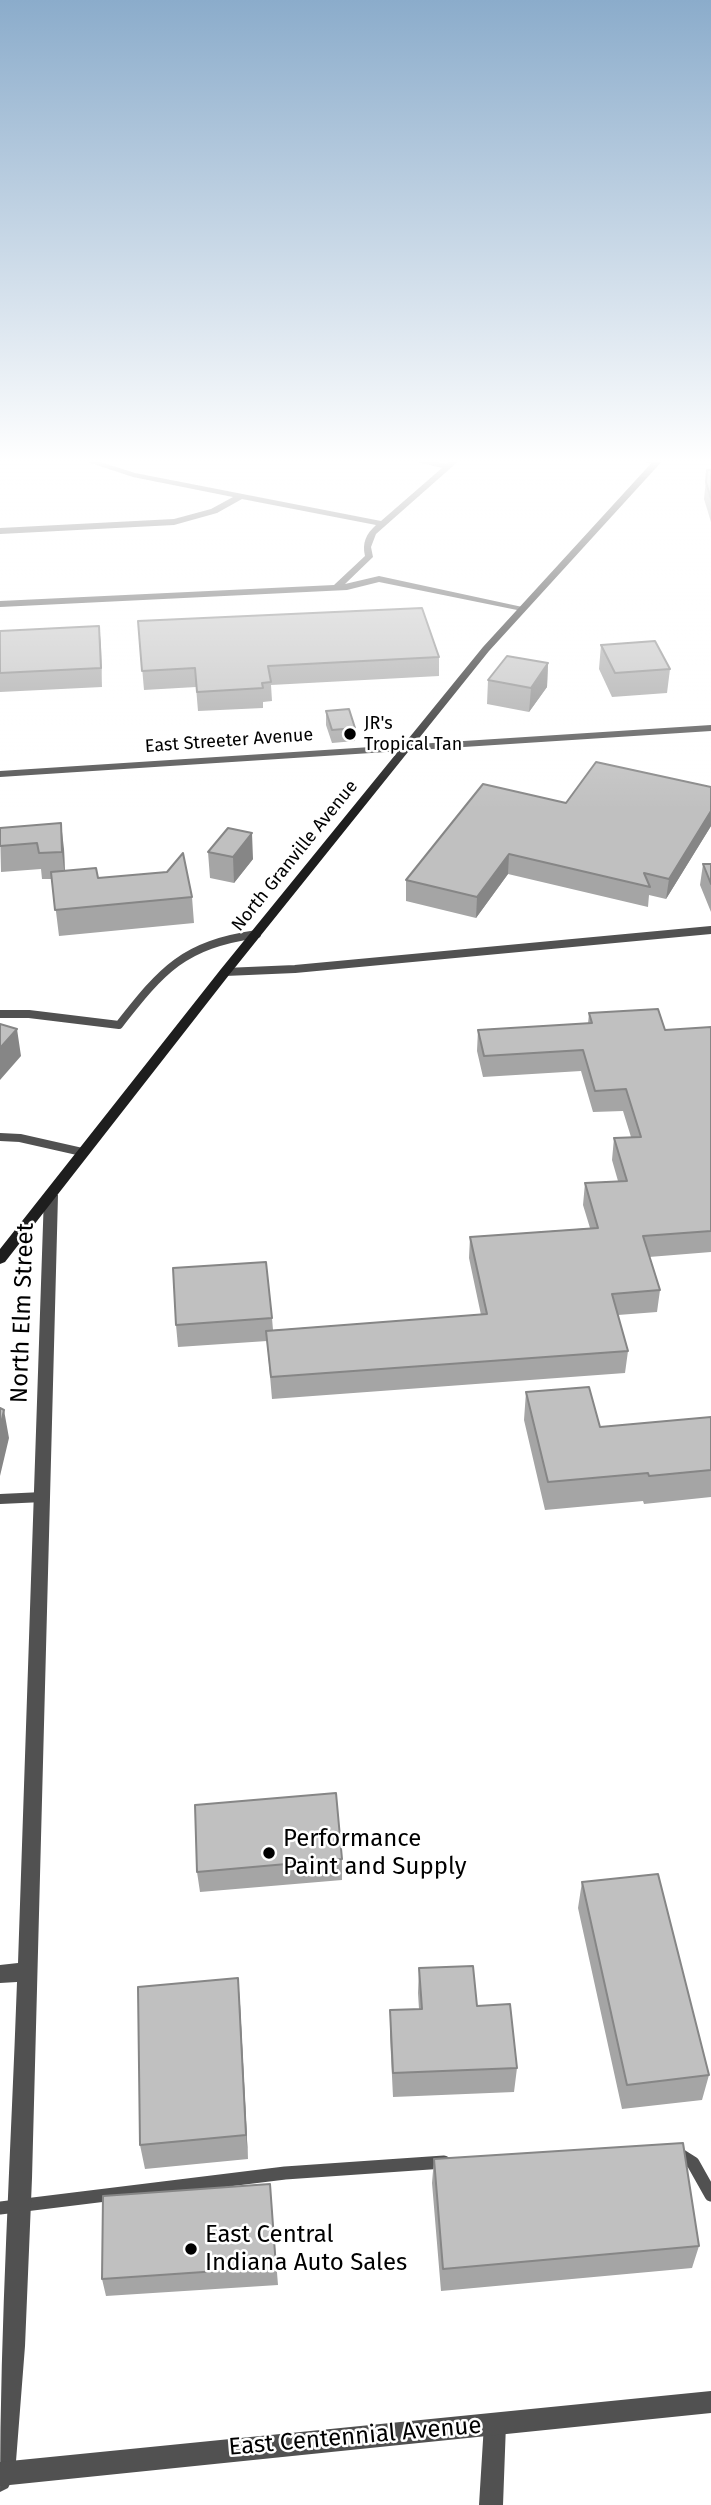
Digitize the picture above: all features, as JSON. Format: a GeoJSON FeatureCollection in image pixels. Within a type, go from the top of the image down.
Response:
{"type":"FeatureCollection","features":[{"type":"Feature","properties":{"kind":"main road","name":"North Granville Avenue"},"geometry":{"type":"LineString","coordinates":[[0,1259],[225,972],[522,608],[553,575]]}},
{"type":"Feature","properties":{"kind":"street"},"geometry":{"type":"LineString","coordinates":[[337,587],[361,575]]}},
{"type":"Feature","properties":{"kind":"street"},"geometry":{"type":"LineString","coordinates":[[0,604],[337,587],[361,575]]}},
{"type":"Feature","properties":{"kind":"street"},"geometry":{"type":"LineString","coordinates":[[400,575],[522,608]]}},
{"type":"Feature","properties":{"kind":"street","name":"East Streeter Avenue"},"geometry":{"type":"LineString","coordinates":[[0,774],[711,728]]}},
{"type":"Feature","properties":{"kind":"street","name":"North Elm Street"},"geometry":{"type":"LineString","coordinates":[[1,2476],[13,2346],[19,2206],[51,1195]]}},
{"type":"Feature","properties":{"kind":"street"},"geometry":{"type":"LineString","coordinates":[[0,1975],[28,1972]]}},
{"type":"Feature","properties":{"kind":"street","name":"East Centennial Avenue"},"geometry":{"type":"LineString","coordinates":[[1,2476],[711,2402]]}},
{"type":"Feature","properties":{"kind":"street"},"geometry":{"type":"LineString","coordinates":[[491,2505],[495,2424]]}},
{"type":"Feature","properties":{"kind":"lane"},"geometry":{"type":"LineString","coordinates":[[225,972],[335,966],[711,930]]}},
{"type":"Feature","properties":{"kind":"lane"},"geometry":{"type":"LineString","coordinates":[[0,1014],[29,1014],[118,1025],[181,956],[216,940],[257,934]]}},
{"type":"Feature","properties":{"kind":"lane"},"geometry":{"type":"LineString","coordinates":[[0,1137],[20,1138],[82,1152]]}},
{"type":"Feature","properties":{"kind":"lane"},"geometry":{"type":"LineString","coordinates":[[0,1499],[43,1497]]}},
{"type":"Feature","properties":{"kind":"lane"},"geometry":{"type":"LineString","coordinates":[[661,2150],[678,2151],[694,2162],[706,2181],[711,2196]]}},
{"type":"Feature","properties":{"kind":"lane"},"geometry":{"type":"LineString","coordinates":[[0,2208],[285,2172],[457,2162]]}},
{"type":"Feature","properties":{"kind":"building"},"geometry":{"type":"Polygon","coordinates":[[[422,608],[439,657],[268,666],[271,682],[262,683],[263,688],[197,692],[195,668],[142,671],[138,621],[422,608]]]}},
{"type":"Feature","properties":{"kind":"building"},"geometry":{"type":"Polygon","coordinates":[[[99,626],[101,668],[0,673],[0,631],[99,626]]]}},
{"type":"Feature","properties":{"kind":"building"},"geometry":{"type":"Polygon","coordinates":[[[655,641],[670,669],[615,673],[601,645],[655,641]]]}},
{"type":"Feature","properties":{"kind":"building"},"geometry":{"type":"Polygon","coordinates":[[[507,656],[548,663],[531,688],[488,680],[507,656]]]}},
{"type":"Feature","properties":{"kind":"building"},"geometry":{"type":"Polygon","coordinates":[[[349,709],[355,728],[332,730],[326,711],[349,709]]]}},
{"type":"Feature","properties":{"kind":"building"},"geometry":{"type":"Polygon","coordinates":[[[596,762],[711,787],[711,811],[669,879],[644,873],[650,887],[509,854],[477,897],[406,880],[483,784],[566,803],[596,762]]]}},
{"type":"Feature","properties":{"kind":"building"},"geometry":{"type":"Polygon","coordinates":[[[61,823],[62,852],[39,853],[37,843],[0,846],[0,828],[61,823]]]}},
{"type":"Feature","properties":{"kind":"building"},"geometry":{"type":"Polygon","coordinates":[[[228,828],[252,833],[233,857],[208,852],[228,828]]]}},
{"type":"Feature","properties":{"kind":"building"},"geometry":{"type":"Polygon","coordinates":[[[183,853],[192,897],[55,910],[51,872],[96,868],[98,878],[167,872],[183,853]]]}},
{"type":"Feature","properties":{"kind":"building"},"geometry":{"type":"Polygon","coordinates":[[[703,864],[711,864],[711,884],[703,864]]]}},
{"type":"Feature","properties":{"kind":"building"},"geometry":{"type":"Polygon","coordinates":[[[658,1009],[665,1030],[711,1027],[711,1231],[643,1236],[660,1290],[612,1294],[628,1351],[271,1377],[266,1331],[487,1314],[470,1237],[598,1228],[585,1183],[627,1181],[614,1138],[641,1137],[626,1089],[595,1091],[583,1050],[484,1056],[478,1030],[592,1023],[589,1013],[658,1009]]]}},
{"type":"Feature","properties":{"kind":"building"},"geometry":{"type":"Polygon","coordinates":[[[0,1024],[17,1029],[0,1048],[0,1024]]]}},
{"type":"Feature","properties":{"kind":"building"},"geometry":{"type":"Polygon","coordinates":[[[266,1262],[272,1318],[176,1325],[173,1268],[266,1262]]]}},
{"type":"Feature","properties":{"kind":"building"},"geometry":{"type":"Polygon","coordinates":[[[589,1387],[600,1427],[711,1417],[711,1470],[548,1482],[526,1392],[589,1387]]]}},
{"type":"Feature","properties":{"kind":"building"},"geometry":{"type":"Polygon","coordinates":[[[0,1408],[4,1410],[0,1428],[0,1408]]]}},
{"type":"Feature","properties":{"kind":"building","name":"Performance Paint and Supply"},"geometry":{"type":"Polygon","coordinates":[[[336,1793],[342,1859],[197,1872],[195,1805],[336,1793]]]}},
{"type":"Feature","properties":{"kind":"building"},"geometry":{"type":"Polygon","coordinates":[[[658,1874],[709,2075],[627,2085],[582,1882],[658,1874]]]}},
{"type":"Feature","properties":{"kind":"building"},"geometry":{"type":"Polygon","coordinates":[[[473,1966],[477,2006],[510,2004],[517,2068],[393,2073],[390,2010],[422,2009],[419,1968],[473,1966]]]}},
{"type":"Feature","properties":{"kind":"building"},"geometry":{"type":"Polygon","coordinates":[[[238,1978],[246,2135],[140,2145],[138,1987],[238,1978]]]}},
{"type":"Feature","properties":{"kind":"building"},"geometry":{"type":"Polygon","coordinates":[[[683,2143],[699,2246],[443,2269],[434,2159],[683,2143]]]}},
{"type":"Feature","properties":{"kind":"building","name":"East Central Indiana Auto Sales"},"geometry":{"type":"Polygon","coordinates":[[[270,2184],[276,2267],[102,2279],[103,2196],[270,2184]]]}},
{"type":"Feature","properties":{"kind":"place","name":"JR's Tropical Tan"},"geometry":{"type":"Point","coordinates":[350,734]}},
{"type":"Feature","properties":{"kind":"place","name":"Performance Paint and Supply"},"geometry":{"type":"Point","coordinates":[269,1853]}},
{"type":"Feature","properties":{"kind":"place","name":"East Central Indiana Auto Sales"},"geometry":{"type":"Point","coordinates":[191,2249]}}]}
